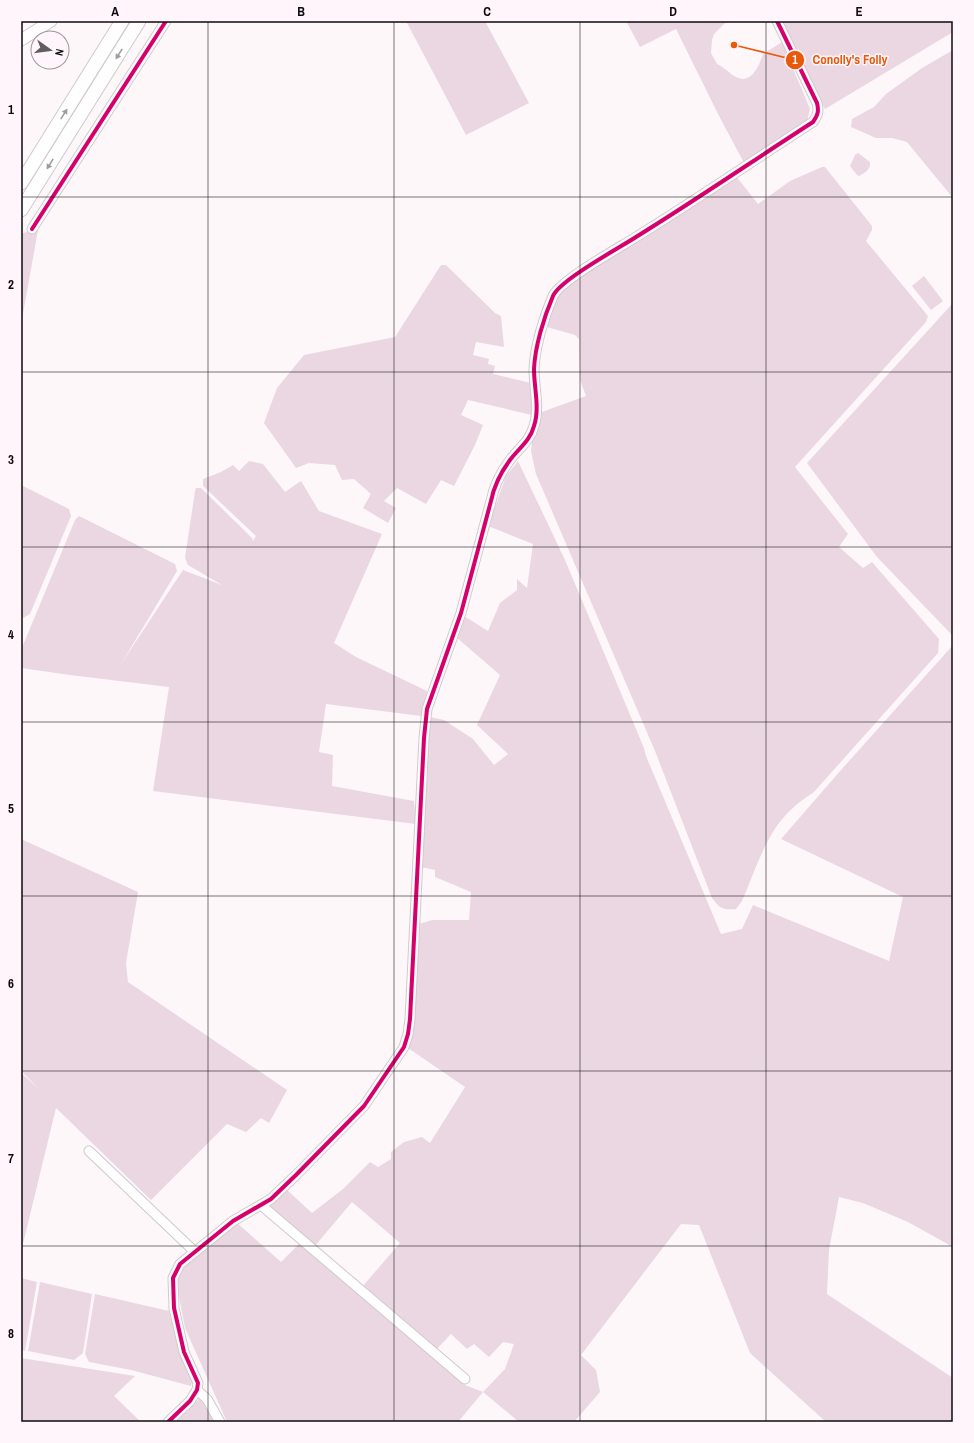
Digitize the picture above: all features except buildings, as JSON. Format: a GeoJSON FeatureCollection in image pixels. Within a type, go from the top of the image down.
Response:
{"type":"FeatureCollection","features":[{"type":"Feature","properties":{"kind":"highway"},"geometry":{"type":"LineString","coordinates":[[21,183],[122,21]]}},
{"type":"Feature","properties":{"kind":"highway"},"geometry":{"type":"LineString","coordinates":[[21,210],[139,21]]}},
{"type":"Feature","properties":{"kind":"main road"},"geometry":{"type":"LineString","coordinates":[[21,40],[51,21]]}},
{"type":"Feature","properties":{"kind":"street"},"geometry":{"type":"LineString","coordinates":[[32,229],[166,21]]}},
{"type":"Feature","properties":{"kind":"street"},"geometry":{"type":"LineString","coordinates":[[168,1422],[190,1401],[198,1390],[198,1383],[184,1352],[174,1308],[173,1278],[180,1264],[194,1251],[233,1221],[271,1199],[296,1175],[364,1106],[404,1047],[410,1019],[424,738],[427,709],[461,613],[494,488],[510,460],[526,444],[536,421],[534,369],[538,343],[554,294],[559,288],[599,260],[813,122],[818,115],[819,109],[817,103],[777,21]]}},
{"type":"Feature","properties":{"kind":"street"},"geometry":{"type":"LineString","coordinates":[[89,1151],[194,1251]]}},
{"type":"Feature","properties":{"kind":"street"},"geometry":{"type":"LineString","coordinates":[[261,1205],[465,1379]]}},
{"type":"Feature","properties":{"kind":"street"},"geometry":{"type":"LineString","coordinates":[[198,1390],[207,1399],[220,1422]]}},
{"type":"Feature","properties":{"kind":"shaded area"},"geometry":{"type":"Polygon","coordinates":[[[406,21],[485,21],[529,103],[466,135],[406,21]]]}},
{"type":"Feature","properties":{"kind":"shaded area"},"geometry":{"type":"Polygon","coordinates":[[[626,21],[737,21],[725,23],[714,34],[711,53],[717,64],[742,79],[752,75],[763,54],[782,42],[810,109],[807,122],[751,159],[743,161],[676,29],[640,47],[626,21]]]}},
{"type":"Feature","properties":{"kind":"shaded area"},"geometry":{"type":"Polygon","coordinates":[[[779,21],[953,21],[953,32],[825,109],[779,21]]]}},
{"type":"Feature","properties":{"kind":"shaded area"},"geometry":{"type":"Polygon","coordinates":[[[953,50],[953,198],[907,142],[892,138],[876,138],[851,127],[852,119],[874,107],[886,94],[922,68],[953,50]]]}},
{"type":"Feature","properties":{"kind":"shaded area"},"geometry":{"type":"Polygon","coordinates":[[[858,153],[870,162],[869,169],[859,176],[850,166],[855,155],[858,153]]]}},
{"type":"Feature","properties":{"kind":"shaded area"},"geometry":{"type":"Polygon","coordinates":[[[825,167],[872,226],[872,230],[866,241],[928,316],[926,322],[795,467],[848,534],[839,547],[863,568],[872,562],[939,639],[938,653],[814,792],[784,817],[776,827],[763,851],[742,901],[736,909],[725,909],[720,907],[712,898],[655,751],[536,474],[531,451],[539,413],[586,396],[580,380],[579,339],[575,335],[547,327],[558,293],[565,286],[736,176],[758,204],[790,181],[825,167]]]}},
{"type":"Feature","properties":{"kind":"shaded area"},"geometry":{"type":"Polygon","coordinates":[[[38,230],[21,325],[21,236],[23,233],[38,230]]]}},
{"type":"Feature","properties":{"kind":"shaded area"},"geometry":{"type":"Polygon","coordinates":[[[441,265],[446,265],[495,313],[501,316],[504,347],[476,342],[473,355],[489,359],[488,364],[495,366],[493,374],[531,383],[532,415],[468,400],[461,415],[483,425],[475,445],[454,486],[441,480],[426,504],[397,488],[384,501],[396,508],[388,523],[363,508],[371,494],[354,479],[342,480],[335,465],[309,463],[296,468],[264,423],[277,388],[304,355],[395,337],[441,265]]]}},
{"type":"Feature","properties":{"kind":"shaded area"},"geometry":{"type":"Polygon","coordinates":[[[924,276],[943,301],[931,310],[912,286],[924,276]]]}},
{"type":"Feature","properties":{"kind":"shaded area"},"geometry":{"type":"Polygon","coordinates":[[[953,303],[952,635],[877,557],[807,463],[953,303]]]}},
{"type":"Feature","properties":{"kind":"shaded area"},"geometry":{"type":"Polygon","coordinates":[[[249,461],[263,464],[285,492],[301,481],[319,511],[382,534],[334,643],[356,657],[427,691],[421,716],[326,704],[319,752],[333,755],[332,786],[414,801],[416,824],[153,791],[169,687],[21,668],[21,650],[75,520],[79,516],[175,564],[177,571],[121,664],[183,570],[222,585],[188,565],[185,558],[195,491],[196,488],[201,488],[252,538],[253,541],[256,536],[203,486],[203,479],[221,472],[233,465],[239,471],[249,461]]]}},
{"type":"Feature","properties":{"kind":"shaded area"},"geometry":{"type":"Polygon","coordinates":[[[518,461],[565,560],[721,934],[742,929],[753,905],[889,961],[903,897],[781,839],[953,645],[953,1247],[908,1222],[863,1203],[839,1197],[829,1250],[827,1294],[953,1378],[953,1422],[826,1422],[750,1353],[699,1225],[681,1224],[581,1355],[596,1370],[600,1392],[574,1422],[519,1422],[483,1392],[505,1369],[514,1344],[503,1342],[489,1357],[474,1344],[467,1349],[451,1334],[436,1350],[362,1287],[400,1243],[352,1202],[314,1247],[267,1206],[286,1189],[312,1213],[343,1189],[370,1162],[378,1167],[391,1159],[391,1152],[404,1142],[422,1137],[430,1143],[465,1087],[408,1048],[414,1025],[419,924],[432,920],[469,920],[471,892],[435,877],[435,870],[421,867],[430,717],[444,720],[473,739],[494,765],[508,754],[477,725],[500,675],[456,637],[464,616],[488,631],[500,603],[517,590],[517,579],[527,588],[533,544],[488,526],[506,476],[518,461]]]}},
{"type":"Feature","properties":{"kind":"shaded area"},"geometry":{"type":"Polygon","coordinates":[[[21,485],[69,509],[71,516],[30,614],[23,618],[21,617],[21,485]]]}},
{"type":"Feature","properties":{"kind":"shaded area"},"geometry":{"type":"Polygon","coordinates":[[[21,839],[138,892],[126,963],[128,982],[287,1090],[269,1123],[261,1118],[246,1132],[227,1124],[151,1200],[56,1108],[21,1252],[21,1073],[39,1089],[21,1071],[21,839]]]}},
{"type":"Feature","properties":{"kind":"shaded area"},"geometry":{"type":"Polygon","coordinates":[[[237,1223],[281,1262],[299,1244],[465,1385],[483,1392],[458,1422],[227,1422],[185,1328],[176,1281],[183,1268],[237,1223]]]}},
{"type":"Feature","properties":{"kind":"shaded area"},"geometry":{"type":"Polygon","coordinates":[[[21,1278],[37,1282],[25,1351],[21,1350],[21,1278]]]}},
{"type":"Feature","properties":{"kind":"shaded area"},"geometry":{"type":"Polygon","coordinates":[[[40,1282],[92,1294],[83,1353],[74,1360],[28,1351],[40,1282]]]}},
{"type":"Feature","properties":{"kind":"shaded area"},"geometry":{"type":"Polygon","coordinates":[[[95,1294],[169,1311],[184,1362],[193,1380],[191,1386],[131,1370],[89,1362],[85,1354],[95,1294]]]}},
{"type":"Feature","properties":{"kind":"shaded area"},"geometry":{"type":"Polygon","coordinates":[[[21,1358],[135,1376],[114,1396],[141,1422],[21,1422],[21,1358]]]}},
{"type":"Feature","properties":{"kind":"shaded area"},"geometry":{"type":"Polygon","coordinates":[[[200,1398],[214,1422],[176,1422],[200,1398]]]}},
{"type":"Feature","properties":{"kind":"cycle path"},"geometry":{"type":"LineString","coordinates":[[32,229],[166,21]]}},
{"type":"Feature","properties":{"kind":"cycle path"},"geometry":{"type":"LineString","coordinates":[[168,1422],[190,1401],[197,1390],[198,1383],[184,1352],[174,1308],[173,1278],[180,1264],[233,1221],[271,1199],[296,1175],[364,1106],[404,1047],[410,1019],[424,738],[427,709],[461,613],[492,495],[501,474],[513,456],[530,436],[534,426],[537,412],[534,376],[536,351],[540,332],[553,296],[558,289],[578,273],[681,209],[813,122],[818,113],[817,103],[777,21]]}},
{"type":"Feature","properties":{"kind":"place","name":"Conolly's Folly"},"geometry":{"type":"Point","coordinates":[734,45]}}]}
